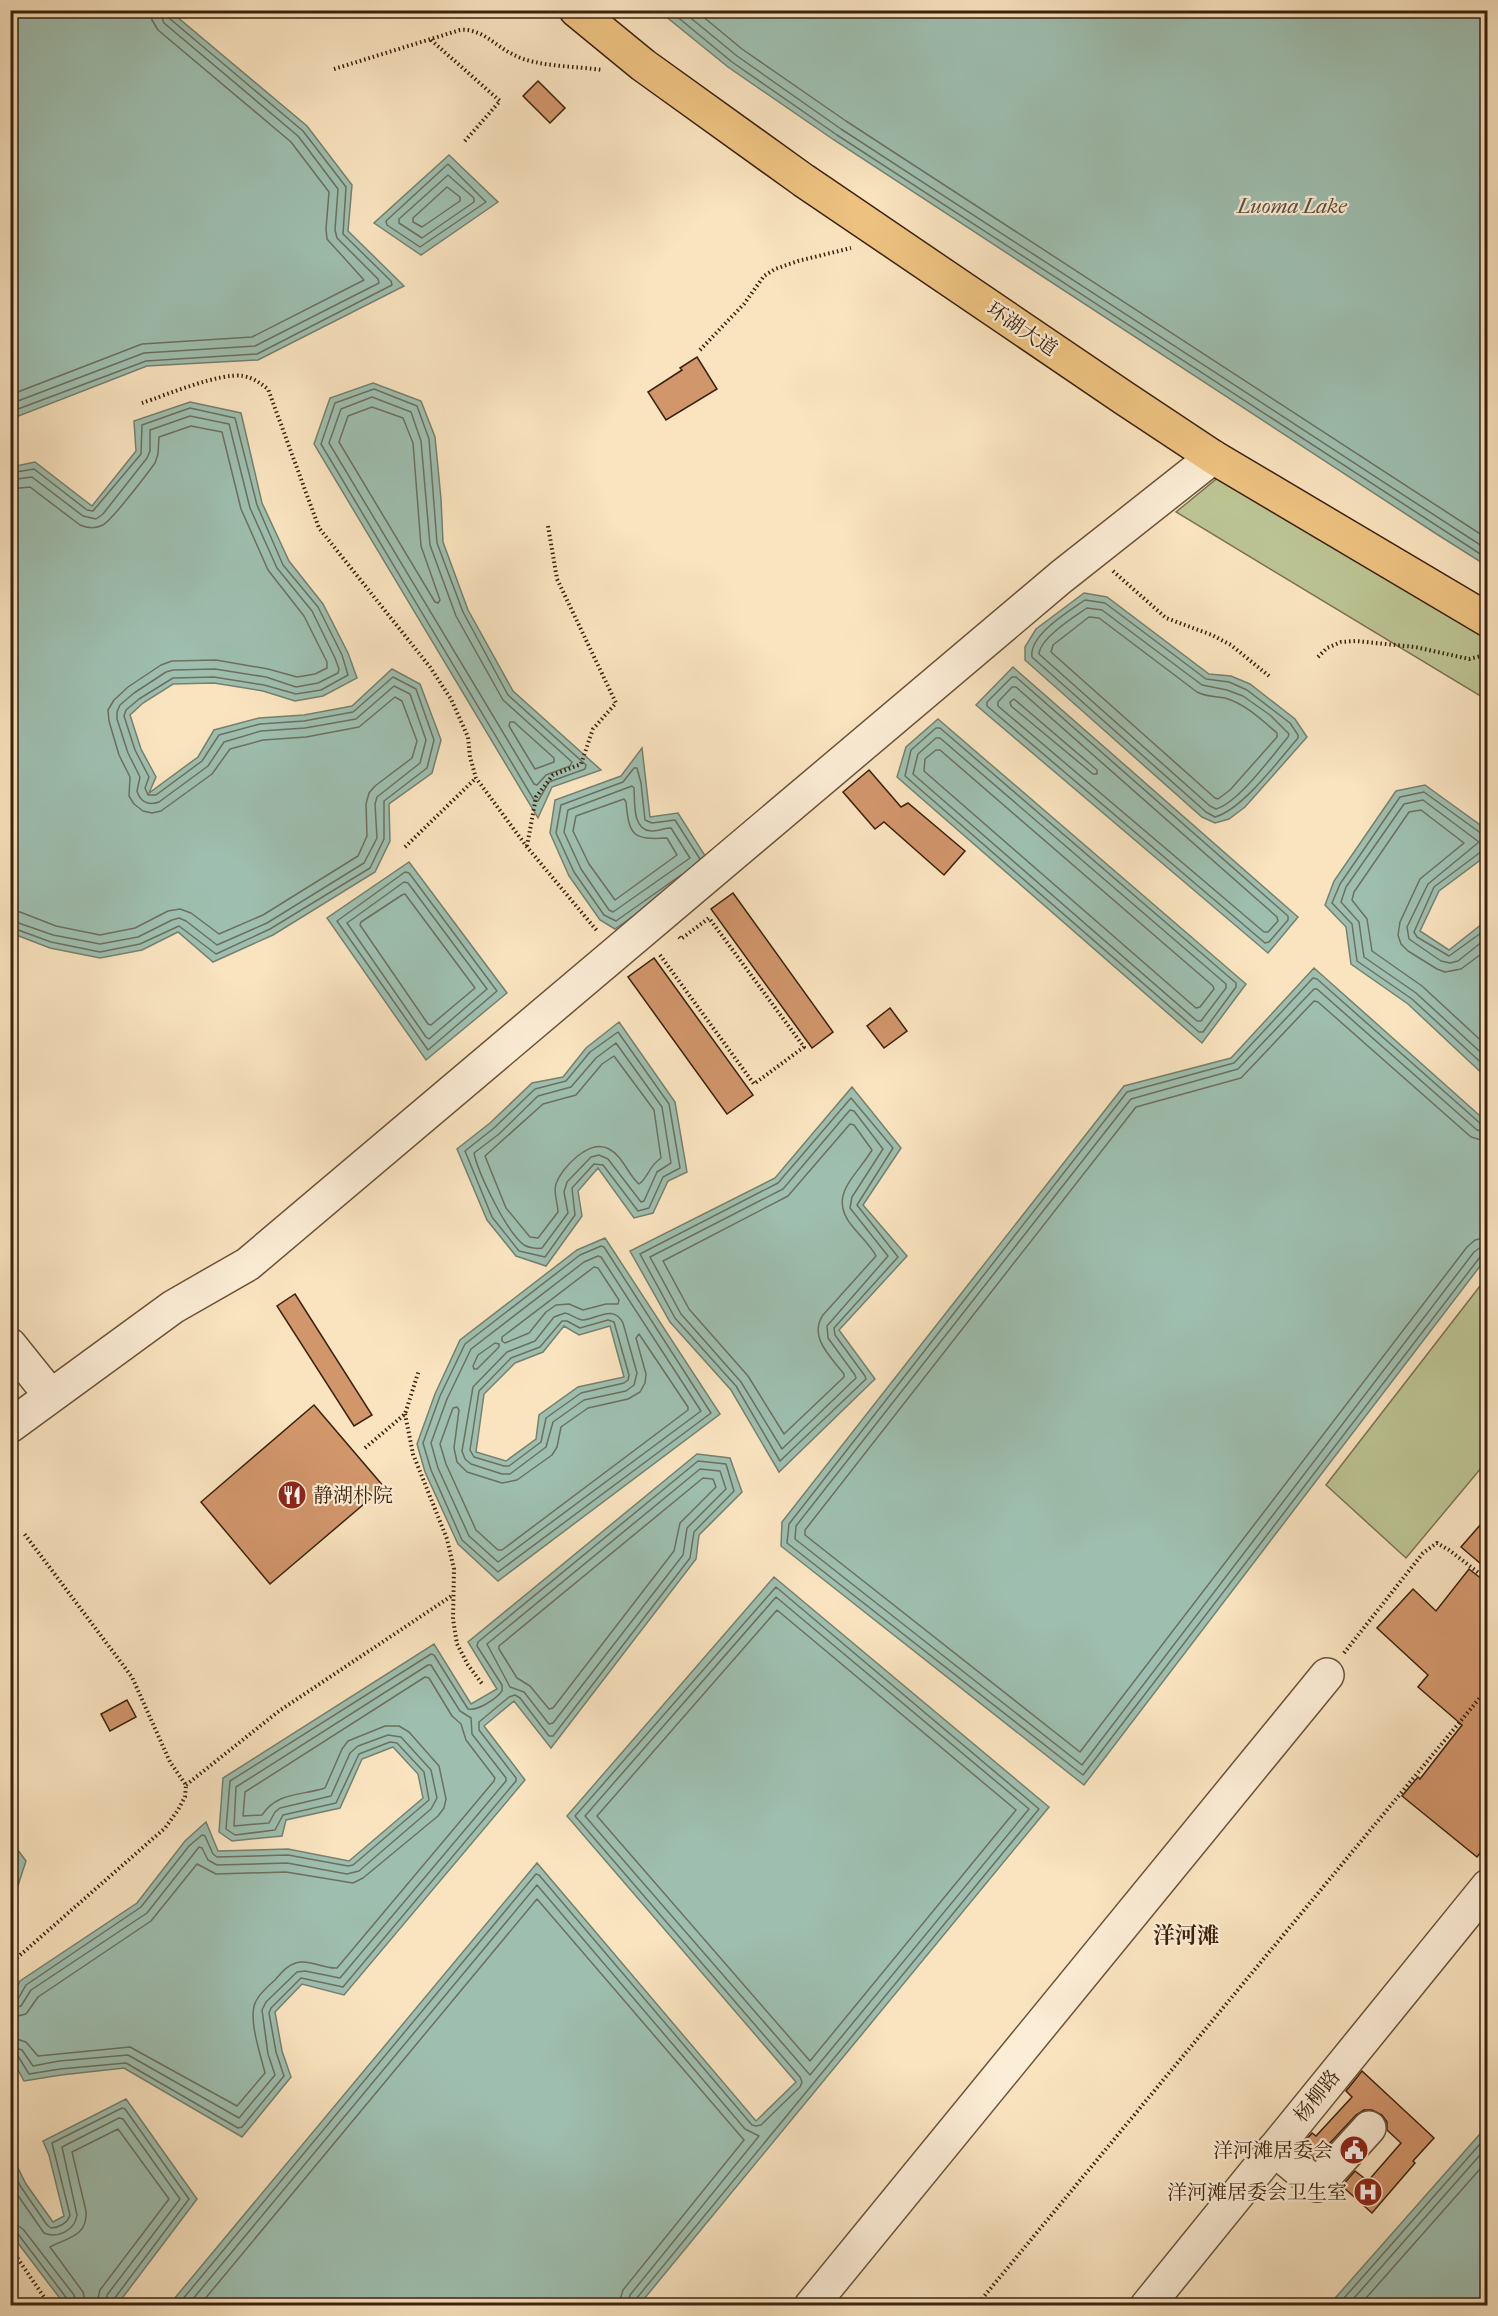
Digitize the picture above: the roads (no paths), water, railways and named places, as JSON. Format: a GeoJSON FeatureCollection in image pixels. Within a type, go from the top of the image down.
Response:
{"type":"FeatureCollection","features":[{"type":"Feature","properties":{"kind":"main road","name":"环湖大道"},"geometry":{"type":"LineString","coordinates":[[576,10],[643,65],[803,180],[1213,457],[1488,620]]}},
{"type":"Feature","properties":{"kind":"street"},"geometry":{"type":"LineString","coordinates":[[10,1426],[173,1307],[248,1264],[615,953],[671,927],[1094,551],[1213,457]]}},
{"type":"Feature","properties":{"kind":"street"},"geometry":{"type":"LineString","coordinates":[[10,1345],[51,1396]]}},
{"type":"Feature","properties":{"kind":"street"},"geometry":{"type":"LineString","coordinates":[[811,2306],[1327,1675]]}},
{"type":"Feature","properties":{"kind":"street","name":"杨柳路"},"geometry":{"type":"LineString","coordinates":[[1147,2306],[1488,1886]]}},
{"type":"Feature","properties":{"kind":"street"},"geometry":{"type":"LineString","coordinates":[[1274,2149],[1317,2185],[1369,2128]]}},
{"type":"Feature","properties":{"kind":"water"},"geometry":{"type":"Polygon","coordinates":[[[11,10],[170,11],[307,126],[352,185],[348,231],[404,286],[258,360],[147,366],[11,419],[11,10]]]}},
{"type":"Feature","properties":{"kind":"water","name":"Luoma Lake"},"geometry":{"type":"Polygon","coordinates":[[[659,11],[1487,11],[1487,566],[834,140],[728,67],[659,11]]]}},
{"type":"Feature","properties":{"kind":"water"},"geometry":{"type":"Polygon","coordinates":[[[449,155],[498,202],[421,255],[374,223],[449,155]]]}},
{"type":"Feature","properties":{"kind":"water"},"geometry":{"type":"Polygon","coordinates":[[[373,383],[421,401],[435,437],[443,542],[468,610],[513,691],[601,770],[552,787],[538,818],[314,444],[330,398],[373,383]]]}},
{"type":"Feature","properties":{"kind":"water"},"geometry":{"type":"Polygon","coordinates":[[[190,402],[241,413],[262,503],[289,561],[323,604],[348,653],[357,678],[323,696],[295,701],[263,691],[214,683],[173,684],[143,703],[130,715],[141,749],[156,777],[149,793],[198,757],[214,730],[259,718],[304,715],[352,706],[392,669],[420,684],[441,740],[432,773],[389,804],[390,841],[375,872],[273,935],[213,962],[178,932],[142,950],[100,958],[50,948],[11,933],[11,467],[35,462],[92,506],[136,451],[134,421],[190,402]]]}},
{"type":"Feature","properties":{"kind":"water"},"geometry":{"type":"Polygon","coordinates":[[[1084,593],[1107,597],[1209,674],[1231,676],[1250,684],[1295,719],[1307,737],[1245,807],[1229,819],[1215,823],[1202,817],[1025,660],[1025,647],[1036,629],[1084,593]]]}},
{"type":"Feature","properties":{"kind":"water"},"geometry":{"type":"Polygon","coordinates":[[[1013,667],[1298,917],[1268,953],[976,705],[1013,667]]]}},
{"type":"Feature","properties":{"kind":"water"},"geometry":{"type":"Polygon","coordinates":[[[938,719],[1246,984],[1202,1043],[897,777],[906,747],[938,719]]]}},
{"type":"Feature","properties":{"kind":"water"},"geometry":{"type":"Polygon","coordinates":[[[642,748],[650,817],[678,813],[709,862],[615,929],[600,920],[569,876],[550,833],[555,800],[621,776],[642,748]]]}},
{"type":"Feature","properties":{"kind":"water"},"geometry":{"type":"Polygon","coordinates":[[[1425,785],[1487,830],[1487,855],[1439,891],[1420,931],[1449,950],[1487,920],[1487,1078],[1408,1004],[1351,964],[1346,927],[1325,905],[1334,881],[1396,791],[1425,785]]]}},
{"type":"Feature","properties":{"kind":"water"},"geometry":{"type":"Polygon","coordinates":[[[409,862],[507,993],[426,1060],[327,918],[409,862]]]}},
{"type":"Feature","properties":{"kind":"water"},"geometry":{"type":"Polygon","coordinates":[[[1314,968],[1487,1122],[1487,1257],[1084,1785],[781,1546],[782,1522],[1124,1086],[1231,1058],[1314,968]]]}},
{"type":"Feature","properties":{"kind":"water"},"geometry":{"type":"Polygon","coordinates":[[[619,1022],[675,1102],[687,1172],[668,1181],[653,1213],[634,1218],[598,1168],[578,1191],[582,1216],[546,1266],[516,1256],[487,1220],[457,1149],[490,1123],[532,1083],[563,1077],[586,1048],[619,1022]]]}},
{"type":"Feature","properties":{"kind":"water"},"geometry":{"type":"Polygon","coordinates":[[[852,1087],[901,1148],[863,1205],[907,1256],[839,1330],[875,1379],[779,1472],[731,1390],[670,1322],[630,1251],[775,1178],[852,1087]]]}},
{"type":"Feature","properties":{"kind":"water"},"geometry":{"type":"Polygon","coordinates":[[[605,1238],[720,1414],[498,1581],[458,1544],[425,1472],[417,1444],[435,1394],[460,1340],[577,1250],[605,1238]],[[564,1326],[543,1352],[515,1363],[484,1394],[476,1452],[506,1461],[536,1439],[539,1415],[578,1387],[624,1377],[610,1326],[579,1335],[564,1326]]]}},
{"type":"Feature","properties":{"kind":"water"},"geometry":{"type":"Polygon","coordinates":[[[697,1454],[730,1458],[742,1492],[699,1535],[696,1559],[551,1748],[514,1701],[484,1726],[525,1780],[344,1995],[302,1984],[275,2012],[282,2051],[291,2077],[242,2137],[124,2068],[24,2081],[10,2055],[11,2000],[20,1981],[137,1903],[185,1841],[206,1822],[218,1851],[288,1849],[349,1861],[423,1798],[418,1774],[393,1747],[362,1759],[340,1808],[286,1820],[282,1836],[232,1841],[219,1832],[223,1778],[434,1644],[471,1704],[497,1689],[468,1642],[697,1454]]]}},
{"type":"Feature","properties":{"kind":"water"},"geometry":{"type":"Polygon","coordinates":[[[774,1577],[1049,1807],[639,2305],[169,2305],[537,1863],[756,2121],[796,2082],[567,1816],[774,1577]]]}},
{"type":"Feature","properties":{"kind":"water"},"geometry":{"type":"Polygon","coordinates":[[[11,1841],[26,1861],[11,1907],[11,1841]]]}},
{"type":"Feature","properties":{"kind":"water"},"geometry":{"type":"Polygon","coordinates":[[[126,2099],[197,2199],[117,2305],[65,2305],[11,2234],[11,2154],[26,2184],[53,2222],[64,2216],[49,2155],[43,2141],[126,2099]]]}},
{"type":"Feature","properties":{"kind":"water"},"geometry":{"type":"Polygon","coordinates":[[[1487,2126],[1487,2305],[1329,2305],[1487,2126]]]}},
{"type":"Feature","properties":{"kind":"place","name":"静湖朴院"},"geometry":{"type":"Point","coordinates":[292,1495]}},
{"type":"Feature","properties":{"kind":"place","name":"洋河滩居委会"},"geometry":{"type":"Point","coordinates":[1354,2150]}},
{"type":"Feature","properties":{"kind":"place","name":"洋河滩居委会卫生室"},"geometry":{"type":"Point","coordinates":[1368,2192]}},
{"type":"Feature","properties":{"kind":"district","name":"洋河滩"},"geometry":{"type":"Point","coordinates":[1186,1936]}}]}
